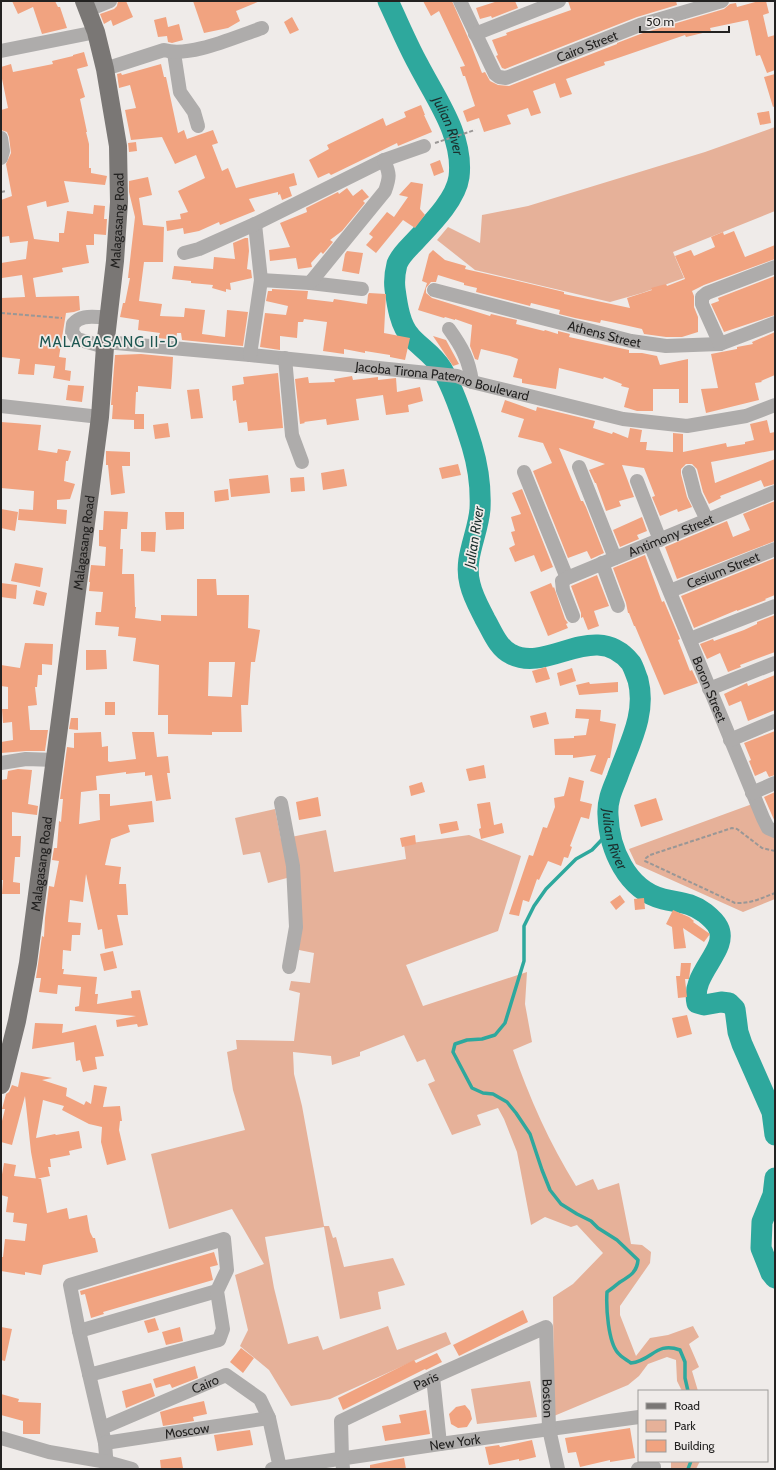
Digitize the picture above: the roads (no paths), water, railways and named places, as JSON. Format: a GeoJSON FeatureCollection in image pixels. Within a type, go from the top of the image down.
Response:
{"type":"FeatureCollection","features":[{"type":"Feature","properties":{"kind":"main road","name":"Malagasang Road"},"geometry":{"type":"LineString","coordinates":[[1,1084],[17,1021],[28,963],[66,664],[100,417],[105,345],[115,254],[119,188],[118,146],[105,69],[96,32],[86,5]]}},
{"type":"Feature","properties":{"kind":"street"},"geometry":{"type":"LineString","coordinates":[[86,5],[110,1]]}},
{"type":"Feature","properties":{"kind":"street","name":"Cairo Street"},"geometry":{"type":"LineString","coordinates":[[460,1],[495,74],[499,77],[506,78],[640,25],[722,1]]}},
{"type":"Feature","properties":{"kind":"street"},"geometry":{"type":"LineString","coordinates":[[475,34],[559,1]]}},
{"type":"Feature","properties":{"kind":"street"},"geometry":{"type":"LineString","coordinates":[[105,69],[164,50],[174,53],[195,51],[262,28]]}},
{"type":"Feature","properties":{"kind":"street"},"geometry":{"type":"LineString","coordinates":[[1,52],[96,32]]}},
{"type":"Feature","properties":{"kind":"street"},"geometry":{"type":"LineString","coordinates":[[174,53],[180,92],[194,112],[198,126]]}},
{"type":"Feature","properties":{"kind":"street"},"geometry":{"type":"LineString","coordinates":[[1,138],[3,151],[1,158]]}},
{"type":"Feature","properties":{"kind":"street"},"geometry":{"type":"LineString","coordinates":[[184,253],[199,249],[255,224],[384,160],[424,146]]}},
{"type":"Feature","properties":{"kind":"street"},"geometry":{"type":"LineString","coordinates":[[310,283],[384,191],[389,181],[389,172],[384,160]]}},
{"type":"Feature","properties":{"kind":"street"},"geometry":{"type":"LineString","coordinates":[[250,355],[261,280],[255,224]]}},
{"type":"Feature","properties":{"kind":"street"},"geometry":{"type":"LineString","coordinates":[[720,344],[702,304],[702,297],[707,293],[775,267]]}},
{"type":"Feature","properties":{"kind":"street"},"geometry":{"type":"LineString","coordinates":[[261,280],[310,283],[362,289]]}},
{"type":"Feature","properties":{"kind":"street","name":"Athens Street"},"geometry":{"type":"LineString","coordinates":[[434,290],[631,341],[666,346],[720,344],[775,323]]}},
{"type":"Feature","properties":{"kind":"street","name":"Jacoba Tirona Paterno Boulevard"},"geometry":{"type":"LineString","coordinates":[[108,317],[84,317],[77,319],[73,324],[72,332],[77,339],[105,345],[250,355],[457,376],[472,382],[622,419],[688,426],[746,416],[775,405]]}},
{"type":"Feature","properties":{"kind":"street"},"geometry":{"type":"LineString","coordinates":[[450,329],[464,353],[470,368],[472,382]]}},
{"type":"Feature","properties":{"kind":"street"},"geometry":{"type":"LineString","coordinates":[[284,358],[292,435],[302,462]]}},
{"type":"Feature","properties":{"kind":"street"},"geometry":{"type":"LineString","coordinates":[[1,406],[100,417]]}},
{"type":"Feature","properties":{"kind":"street"},"geometry":{"type":"LineString","coordinates":[[579,467],[608,561],[618,606]]}},
{"type":"Feature","properties":{"kind":"street"},"geometry":{"type":"LineString","coordinates":[[524,472],[567,578],[562,581],[563,590],[573,616]]}},
{"type":"Feature","properties":{"kind":"street"},"geometry":{"type":"LineString","coordinates":[[688,472],[695,495],[707,520]]}},
{"type":"Feature","properties":{"kind":"street","name":"Boron Street"},"geometry":{"type":"LineString","coordinates":[[637,481],[670,591],[752,793],[768,828],[775,832]]}},
{"type":"Feature","properties":{"kind":"street","name":"Antimony Street"},"geometry":{"type":"LineString","coordinates":[[567,578],[775,492]]}},
{"type":"Feature","properties":{"kind":"street","name":"Cesium Street"},"geometry":{"type":"LineString","coordinates":[[670,591],[775,549]]}},
{"type":"Feature","properties":{"kind":"street"},"geometry":{"type":"LineString","coordinates":[[690,640],[775,606]]}},
{"type":"Feature","properties":{"kind":"street"},"geometry":{"type":"LineString","coordinates":[[709,689],[775,663]]}},
{"type":"Feature","properties":{"kind":"street"},"geometry":{"type":"LineString","coordinates":[[730,740],[775,721]]}},
{"type":"Feature","properties":{"kind":"street"},"geometry":{"type":"LineString","coordinates":[[1,763],[26,759],[55,760]]}},
{"type":"Feature","properties":{"kind":"street"},"geometry":{"type":"LineString","coordinates":[[752,793],[775,783]]}},
{"type":"Feature","properties":{"kind":"street"},"geometry":{"type":"LineString","coordinates":[[281,803],[293,866],[296,927],[289,967]]}},
{"type":"Feature","properties":{"kind":"street"},"geometry":{"type":"LineString","coordinates":[[89,1375],[219,1340],[223,1329],[216,1291],[227,1270],[224,1240],[70,1285],[79,1331],[89,1375],[102,1428],[107,1466]]}},
{"type":"Feature","properties":{"kind":"street"},"geometry":{"type":"LineString","coordinates":[[79,1331],[216,1291]]}},
{"type":"Feature","properties":{"kind":"street","name":"Paris"},"geometry":{"type":"LineString","coordinates":[[342,1464],[341,1421],[433,1377],[546,1327]]}},
{"type":"Feature","properties":{"kind":"street","name":"Boston"},"geometry":{"type":"LineString","coordinates":[[546,1327],[549,1429],[558,1469]]}},
{"type":"Feature","properties":{"kind":"street","name":"Cairo"},"geometry":{"type":"LineString","coordinates":[[102,1428],[226,1375],[260,1399],[269,1418],[276,1468]]}},
{"type":"Feature","properties":{"kind":"street"},"geometry":{"type":"LineString","coordinates":[[433,1377],[440,1444]]}},
{"type":"Feature","properties":{"kind":"street","name":"New York"},"geometry":{"type":"LineString","coordinates":[[276,1468],[342,1464],[440,1444],[638,1417]]}},
{"type":"Feature","properties":{"kind":"street","name":"Moscow"},"geometry":{"type":"LineString","coordinates":[[105,1443],[269,1418]]}},
{"type":"Feature","properties":{"kind":"street"},"geometry":{"type":"LineString","coordinates":[[1,1438],[49,1452],[107,1466],[132,1469]]}},
{"type":"Feature","properties":{"kind":"street"},"geometry":{"type":"LineString","coordinates":[[638,1469],[654,1466]]}},
{"type":"Feature","properties":{"kind":"waterway","name":"Julian River"},"geometry":{"type":"LineString","coordinates":[[388,1],[406,41],[447,118],[457,147],[459,177],[453,194],[436,218],[401,257],[397,264],[395,283],[398,308],[404,327],[411,337],[431,355],[442,369],[459,406],[474,454],[479,477],[480,509],[468,565],[468,574],[473,593],[478,606],[496,639],[502,648],[511,654],[525,658],[540,658],[571,649],[602,645],[617,651],[631,663],[638,680],[640,706],[635,730],[609,800],[608,815],[612,841],[622,866],[639,887],[650,894],[663,899],[685,903],[700,909],[709,916],[718,927],[720,936],[719,944],[699,982],[696,992],[697,1003],[704,1005],[721,1002],[729,1003],[735,1009],[738,1032],[772,1112],[775,1135]]}},
{"type":"Feature","properties":{"kind":"waterway"},"geometry":{"type":"LineString","coordinates":[[610,831],[592,850],[576,859],[546,889],[534,906],[524,926],[524,961],[505,1023],[495,1035],[482,1039],[467,1040],[455,1044],[453,1052],[472,1088],[483,1093],[493,1094],[507,1102],[516,1113],[530,1134],[550,1190],[561,1204],[591,1221],[598,1228],[617,1240],[638,1260],[635,1271],[607,1292],[607,1315],[610,1333],[618,1353],[631,1363],[644,1359],[665,1348],[680,1350],[685,1362],[685,1378],[688,1390]]}},
{"type":"Feature","properties":{"kind":"waterway"},"geometry":{"type":"LineString","coordinates":[[775,1178],[773,1195],[762,1222],[761,1248],[771,1273],[775,1278]]}},
{"type":"Feature","properties":{"kind":"waterway"},"geometry":{"type":"LineString","coordinates":[[688,1469],[691,1462]]}},
{"type":"Feature","properties":{"kind":"district","name":"MALAGASANG II-D"},"geometry":{"type":"Point","coordinates":[109,342]}}]}
